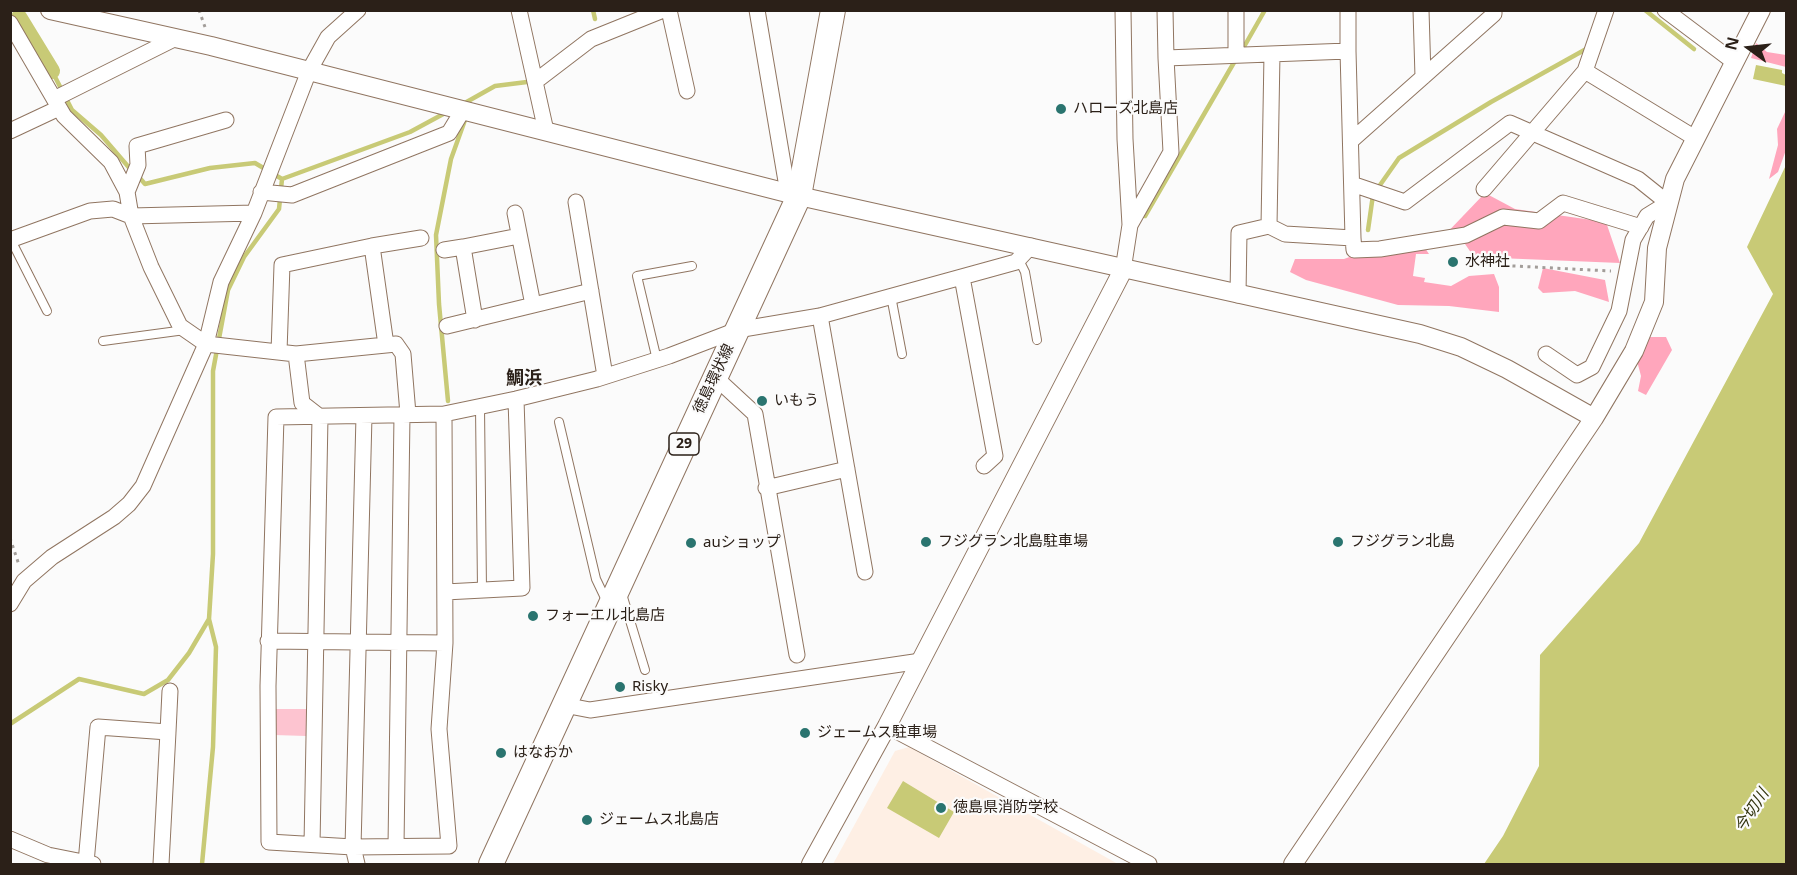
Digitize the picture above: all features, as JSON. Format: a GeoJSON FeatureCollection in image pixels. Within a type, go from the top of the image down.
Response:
{"type":"FeatureCollection","features":[{"type":"Feature","properties":{"kind":"main road","name":"徳島環状線"},"geometry":{"type":"LineString","coordinates":[[491,864],[737,330],[794,195],[833,10]]}},
{"type":"Feature","properties":{"kind":"street"},"geometry":{"type":"LineString","coordinates":[[50,10],[309,71],[1025,253],[1124,270],[1420,334],[1461,347],[1507,369],[1594,418]]}},
{"type":"Feature","properties":{"kind":"street"},"geometry":{"type":"LineString","coordinates":[[10,604],[24,581],[52,557],[98,529],[129,504],[143,486],[206,344],[222,282],[254,213],[309,71],[328,37],[358,10]]}},
{"type":"Feature","properties":{"kind":"street"},"geometry":{"type":"LineString","coordinates":[[519,10],[546,132]]}},
{"type":"Feature","properties":{"kind":"street"},"geometry":{"type":"LineString","coordinates":[[536,81],[591,39],[663,10]]}},
{"type":"Feature","properties":{"kind":"street"},"geometry":{"type":"LineString","coordinates":[[669,10],[687,92]]}},
{"type":"Feature","properties":{"kind":"street"},"geometry":{"type":"LineString","coordinates":[[757,10],[794,195]]}},
{"type":"Feature","properties":{"kind":"street"},"geometry":{"type":"LineString","coordinates":[[811,864],[887,726],[1124,270],[1130,225],[1125,140],[1123,10]]}},
{"type":"Feature","properties":{"kind":"street"},"geometry":{"type":"LineString","coordinates":[[1130,225],[1171,152],[1165,10]]}},
{"type":"Feature","properties":{"kind":"street"},"geometry":{"type":"LineString","coordinates":[[1236,10],[1236,55]]}},
{"type":"Feature","properties":{"kind":"street"},"geometry":{"type":"LineString","coordinates":[[1348,10],[1354,250],[1380,249],[1466,235],[1503,217],[1539,221],[1563,203],[1641,227]]}},
{"type":"Feature","properties":{"kind":"street"},"geometry":{"type":"LineString","coordinates":[[1421,10],[1423,77]]}},
{"type":"Feature","properties":{"kind":"street"},"geometry":{"type":"LineString","coordinates":[[1352,140],[1494,14],[1494,10]]}},
{"type":"Feature","properties":{"kind":"street"},"geometry":{"type":"LineString","coordinates":[[1484,189],[1585,70],[1606,10]]}},
{"type":"Feature","properties":{"kind":"street"},"geometry":{"type":"LineString","coordinates":[[1665,10],[1734,62]]}},
{"type":"Feature","properties":{"kind":"street"},"geometry":{"type":"LineString","coordinates":[[1293,864],[1594,418],[1634,351],[1654,302],[1657,248],[1675,179],[1761,10]]}},
{"type":"Feature","properties":{"kind":"street"},"geometry":{"type":"LineString","coordinates":[[10,23],[64,116],[111,162],[127,192],[131,216],[151,267],[180,326],[206,344],[296,354],[396,344],[403,354],[405,414],[396,846]]}},
{"type":"Feature","properties":{"kind":"street"},"geometry":{"type":"LineString","coordinates":[[10,131],[57,103],[72,90],[176,38]]}},
{"type":"Feature","properties":{"kind":"street"},"geometry":{"type":"LineString","coordinates":[[1166,58],[1348,51]]}},
{"type":"Feature","properties":{"kind":"street"},"geometry":{"type":"LineString","coordinates":[[1269,226],[1272,54]]}},
{"type":"Feature","properties":{"kind":"street"},"geometry":{"type":"LineString","coordinates":[[1585,70],[1695,138]]}},
{"type":"Feature","properties":{"kind":"street"},"geometry":{"type":"LineString","coordinates":[[261,192],[292,195],[449,133],[455,108]]}},
{"type":"Feature","properties":{"kind":"street"},"geometry":{"type":"LineString","coordinates":[[127,192],[138,165],[137,146],[226,120]]}},
{"type":"Feature","properties":{"kind":"street"},"geometry":{"type":"LineString","coordinates":[[1353,184],[1405,202],[1510,123],[1638,179],[1668,204]]}},
{"type":"Feature","properties":{"kind":"street"},"geometry":{"type":"LineString","coordinates":[[576,202],[605,376]]}},
{"type":"Feature","properties":{"kind":"street"},"geometry":{"type":"LineString","coordinates":[[1546,354],[1576,375],[1592,367],[1619,311],[1633,240],[1647,216],[1668,204]]}},
{"type":"Feature","properties":{"kind":"street"},"geometry":{"type":"LineString","coordinates":[[11,240],[90,211],[113,209],[131,216],[254,213]]}},
{"type":"Feature","properties":{"kind":"street"},"geometry":{"type":"LineString","coordinates":[[515,213],[533,305]]}},
{"type":"Feature","properties":{"kind":"street"},"geometry":{"type":"LineString","coordinates":[[1238,295],[1239,233],[1269,226],[1285,234],[1353,238]]}},
{"type":"Feature","properties":{"kind":"street"},"geometry":{"type":"LineString","coordinates":[[444,250],[519,236]]}},
{"type":"Feature","properties":{"kind":"street"},"geometry":{"type":"LineString","coordinates":[[279,352],[282,265],[421,238]]}},
{"type":"Feature","properties":{"kind":"street"},"geometry":{"type":"LineString","coordinates":[[372,246],[386,345]]}},
{"type":"Feature","properties":{"kind":"street"},"geometry":{"type":"LineString","coordinates":[[463,247],[475,320]]}},
{"type":"Feature","properties":{"kind":"street"},"geometry":{"type":"LineString","coordinates":[[444,414],[445,643],[439,729],[449,846],[353,847],[269,842],[268,641],[276,417],[444,414],[480,407],[605,376],[657,360],[737,330],[820,316],[962,277],[1025,253]]}},
{"type":"Feature","properties":{"kind":"street"},"geometry":{"type":"LineString","coordinates":[[962,277],[995,456],[984,466]]}},
{"type":"Feature","properties":{"kind":"street"},"geometry":{"type":"LineString","coordinates":[[447,326],[591,291]]}},
{"type":"Feature","properties":{"kind":"street"},"geometry":{"type":"LineString","coordinates":[[820,316],[865,572]]}},
{"type":"Feature","properties":{"kind":"street"},"geometry":{"type":"LineString","coordinates":[[296,354],[302,403],[320,417]]}},
{"type":"Feature","properties":{"kind":"street"},"geometry":{"type":"LineString","coordinates":[[715,376],[755,414],[766,488],[797,655]]}},
{"type":"Feature","properties":{"kind":"street"},"geometry":{"type":"LineString","coordinates":[[445,592],[522,588],[516,399]]}},
{"type":"Feature","properties":{"kind":"street"},"geometry":{"type":"LineString","coordinates":[[357,864],[353,847],[364,416]]}},
{"type":"Feature","properties":{"kind":"street"},"geometry":{"type":"LineString","coordinates":[[312,844],[320,417]]}},
{"type":"Feature","properties":{"kind":"street"},"geometry":{"type":"LineString","coordinates":[[766,488],[847,469]]}},
{"type":"Feature","properties":{"kind":"street"},"geometry":{"type":"LineString","coordinates":[[268,641],[359,644],[445,643]]}},
{"type":"Feature","properties":{"kind":"street"},"geometry":{"type":"LineString","coordinates":[[564,705],[590,710],[921,661]]}},
{"type":"Feature","properties":{"kind":"street"},"geometry":{"type":"LineString","coordinates":[[161,864],[170,691]]}},
{"type":"Feature","properties":{"kind":"street"},"geometry":{"type":"LineString","coordinates":[[887,726],[1149,864]]}},
{"type":"Feature","properties":{"kind":"street"},"geometry":{"type":"LineString","coordinates":[[10,839],[48,855],[90,864],[98,727],[168,732]]}},
{"type":"Feature","properties":{"kind":"lane"},"geometry":{"type":"LineString","coordinates":[[11,240],[47,311]]}},
{"type":"Feature","properties":{"kind":"lane"},"geometry":{"type":"LineString","coordinates":[[1025,253],[1025,272],[1037,340]]}},
{"type":"Feature","properties":{"kind":"lane"},"geometry":{"type":"LineString","coordinates":[[657,360],[637,276],[692,266]]}},
{"type":"Feature","properties":{"kind":"lane"},"geometry":{"type":"LineString","coordinates":[[891,296],[902,354]]}},
{"type":"Feature","properties":{"kind":"lane"},"geometry":{"type":"LineString","coordinates":[[103,341],[186,330]]}},
{"type":"Feature","properties":{"kind":"lane"},"geometry":{"type":"LineString","coordinates":[[480,407],[482,590]]}},
{"type":"Feature","properties":{"kind":"lane"},"geometry":{"type":"LineString","coordinates":[[559,422],[596,579],[615,596],[645,670]]}},
{"type":"Feature","properties":{"kind":"path"},"geometry":{"type":"LineString","coordinates":[[1475,264],[1628,272]]}},
{"type":"Feature","properties":{"kind":"path"},"geometry":{"type":"LineString","coordinates":[[10,538],[24,581]]}},
{"type":"Feature","properties":{"kind":"shaded area"},"geometry":{"type":"Polygon","coordinates":[[[1756,43],[1767,52],[1786,55],[1786,67],[1751,58],[1756,43]]]}},
{"type":"Feature","properties":{"kind":"shaded area"},"geometry":{"type":"Polygon","coordinates":[[[1786,110],[1786,150],[1778,172],[1769,179],[1778,145],[1777,129],[1786,110]]]}},
{"type":"Feature","properties":{"kind":"shaded area"},"geometry":{"type":"Polygon","coordinates":[[[1485,193],[1515,209],[1606,222],[1620,263],[1474,257],[1465,244],[1440,240],[1485,193]]]}},
{"type":"Feature","properties":{"kind":"shaded area"},"geometry":{"type":"Polygon","coordinates":[[[1425,248],[1429,254],[1416,254],[1413,276],[1425,278],[1424,282],[1451,286],[1469,276],[1494,274],[1499,287],[1499,312],[1449,306],[1398,305],[1306,280],[1290,272],[1295,259],[1344,259],[1355,255],[1425,248]]]}},
{"type":"Feature","properties":{"kind":"shaded area"},"geometry":{"type":"Polygon","coordinates":[[[1543,268],[1605,280],[1609,302],[1575,291],[1543,293],[1538,288],[1543,268]]]}},
{"type":"Feature","properties":{"kind":"shaded area"},"geometry":{"type":"Polygon","coordinates":[[[1650,337],[1666,337],[1672,350],[1646,395],[1638,391],[1641,376],[1637,361],[1650,337]]]}},
{"type":"Feature","properties":{"kind":"shaded area"},"geometry":{"type":"Polygon","coordinates":[[[275,709],[307,709],[306,736],[274,735],[275,709]]]}},
{"type":"Feature","properties":{"kind":"shaded area","name":"徳島県消防学校"},"geometry":{"type":"Polygon","coordinates":[[[909,747],[1118,864],[833,864],[895,751],[909,747]]]}},
{"type":"Feature","properties":{"kind":"water"},"geometry":{"type":"Polygon","coordinates":[[[1756,65],[1782,70],[1782,73],[1786,75],[1786,86],[1753,79],[1756,65]]]}},
{"type":"Feature","properties":{"kind":"water","name":"今切川"},"geometry":{"type":"Polygon","coordinates":[[[1786,165],[1786,864],[1484,864],[1503,836],[1539,766],[1540,655],[1639,543],[1773,294],[1747,247],[1786,165]]]}},
{"type":"Feature","properties":{"kind":"water"},"geometry":{"type":"Polygon","coordinates":[[[903,781],[954,812],[939,838],[887,808],[903,781]]]}},
{"type":"Feature","properties":{"kind":"waterway"},"geometry":{"type":"LineString","coordinates":[[593,10],[595,19]]}},
{"type":"Feature","properties":{"kind":"waterway"},"geometry":{"type":"LineString","coordinates":[[1241,52],[1265,10]]}},
{"type":"Feature","properties":{"kind":"waterway"},"geometry":{"type":"LineString","coordinates":[[1645,10],[1694,49]]}},
{"type":"Feature","properties":{"kind":"waterway"},"geometry":{"type":"LineString","coordinates":[[19,17],[52,71]]}},
{"type":"Feature","properties":{"kind":"waterway"},"geometry":{"type":"LineString","coordinates":[[1368,230],[1373,195],[1399,158],[1491,102],[1588,48]]}},
{"type":"Feature","properties":{"kind":"waterway"},"geometry":{"type":"LineString","coordinates":[[1145,216],[1236,59]]}},
{"type":"Feature","properties":{"kind":"waterway"},"geometry":{"type":"LineString","coordinates":[[52,71],[72,110],[101,135],[132,171]]}},
{"type":"Feature","properties":{"kind":"waterway"},"geometry":{"type":"LineString","coordinates":[[463,104],[495,86],[527,82]]}},
{"type":"Feature","properties":{"kind":"waterway"},"geometry":{"type":"LineString","coordinates":[[10,724],[79,679],[144,694],[168,680],[189,653],[209,619],[213,554],[213,371],[228,290],[244,257],[279,209],[282,179],[410,132],[447,112]]}},
{"type":"Feature","properties":{"kind":"waterway"},"geometry":{"type":"LineString","coordinates":[[448,401],[439,304],[436,235],[451,159],[465,120]]}},
{"type":"Feature","properties":{"kind":"waterway"},"geometry":{"type":"LineString","coordinates":[[138,176],[145,184],[210,168],[255,163],[282,179]]}},
{"type":"Feature","properties":{"kind":"waterway"},"geometry":{"type":"LineString","coordinates":[[202,864],[213,747],[216,647],[209,619]]}},
{"type":"Feature","properties":{"kind":"place","name":"ハローズ北島店"},"geometry":{"type":"Point","coordinates":[1061,109]}},
{"type":"Feature","properties":{"kind":"place","name":"水神社"},"geometry":{"type":"Point","coordinates":[1453,262]}},
{"type":"Feature","properties":{"kind":"place","name":"いもう"},"geometry":{"type":"Point","coordinates":[762,401]}},
{"type":"Feature","properties":{"kind":"place","name":"フジグラン北島駐車場"},"geometry":{"type":"Point","coordinates":[926,542]}},
{"type":"Feature","properties":{"kind":"place","name":"フジグラン北島"},"geometry":{"type":"Point","coordinates":[1338,542]}},
{"type":"Feature","properties":{"kind":"place","name":"auショップ"},"geometry":{"type":"Point","coordinates":[691,543]}},
{"type":"Feature","properties":{"kind":"place","name":"フォーエル北島店"},"geometry":{"type":"Point","coordinates":[533,616]}},
{"type":"Feature","properties":{"kind":"place","name":"Risky"},"geometry":{"type":"Point","coordinates":[620,687]}},
{"type":"Feature","properties":{"kind":"place","name":"ジェームス駐車場"},"geometry":{"type":"Point","coordinates":[805,733]}},
{"type":"Feature","properties":{"kind":"place","name":"はなおか"},"geometry":{"type":"Point","coordinates":[501,753]}},
{"type":"Feature","properties":{"kind":"place","name":"徳島県消防学校"},"geometry":{"type":"Point","coordinates":[941,808]}},
{"type":"Feature","properties":{"kind":"place","name":"ジェームス北島店"},"geometry":{"type":"Point","coordinates":[587,820]}},
{"type":"Feature","properties":{"kind":"district","name":"鯛浜"},"geometry":{"type":"Point","coordinates":[524,379]}}]}
